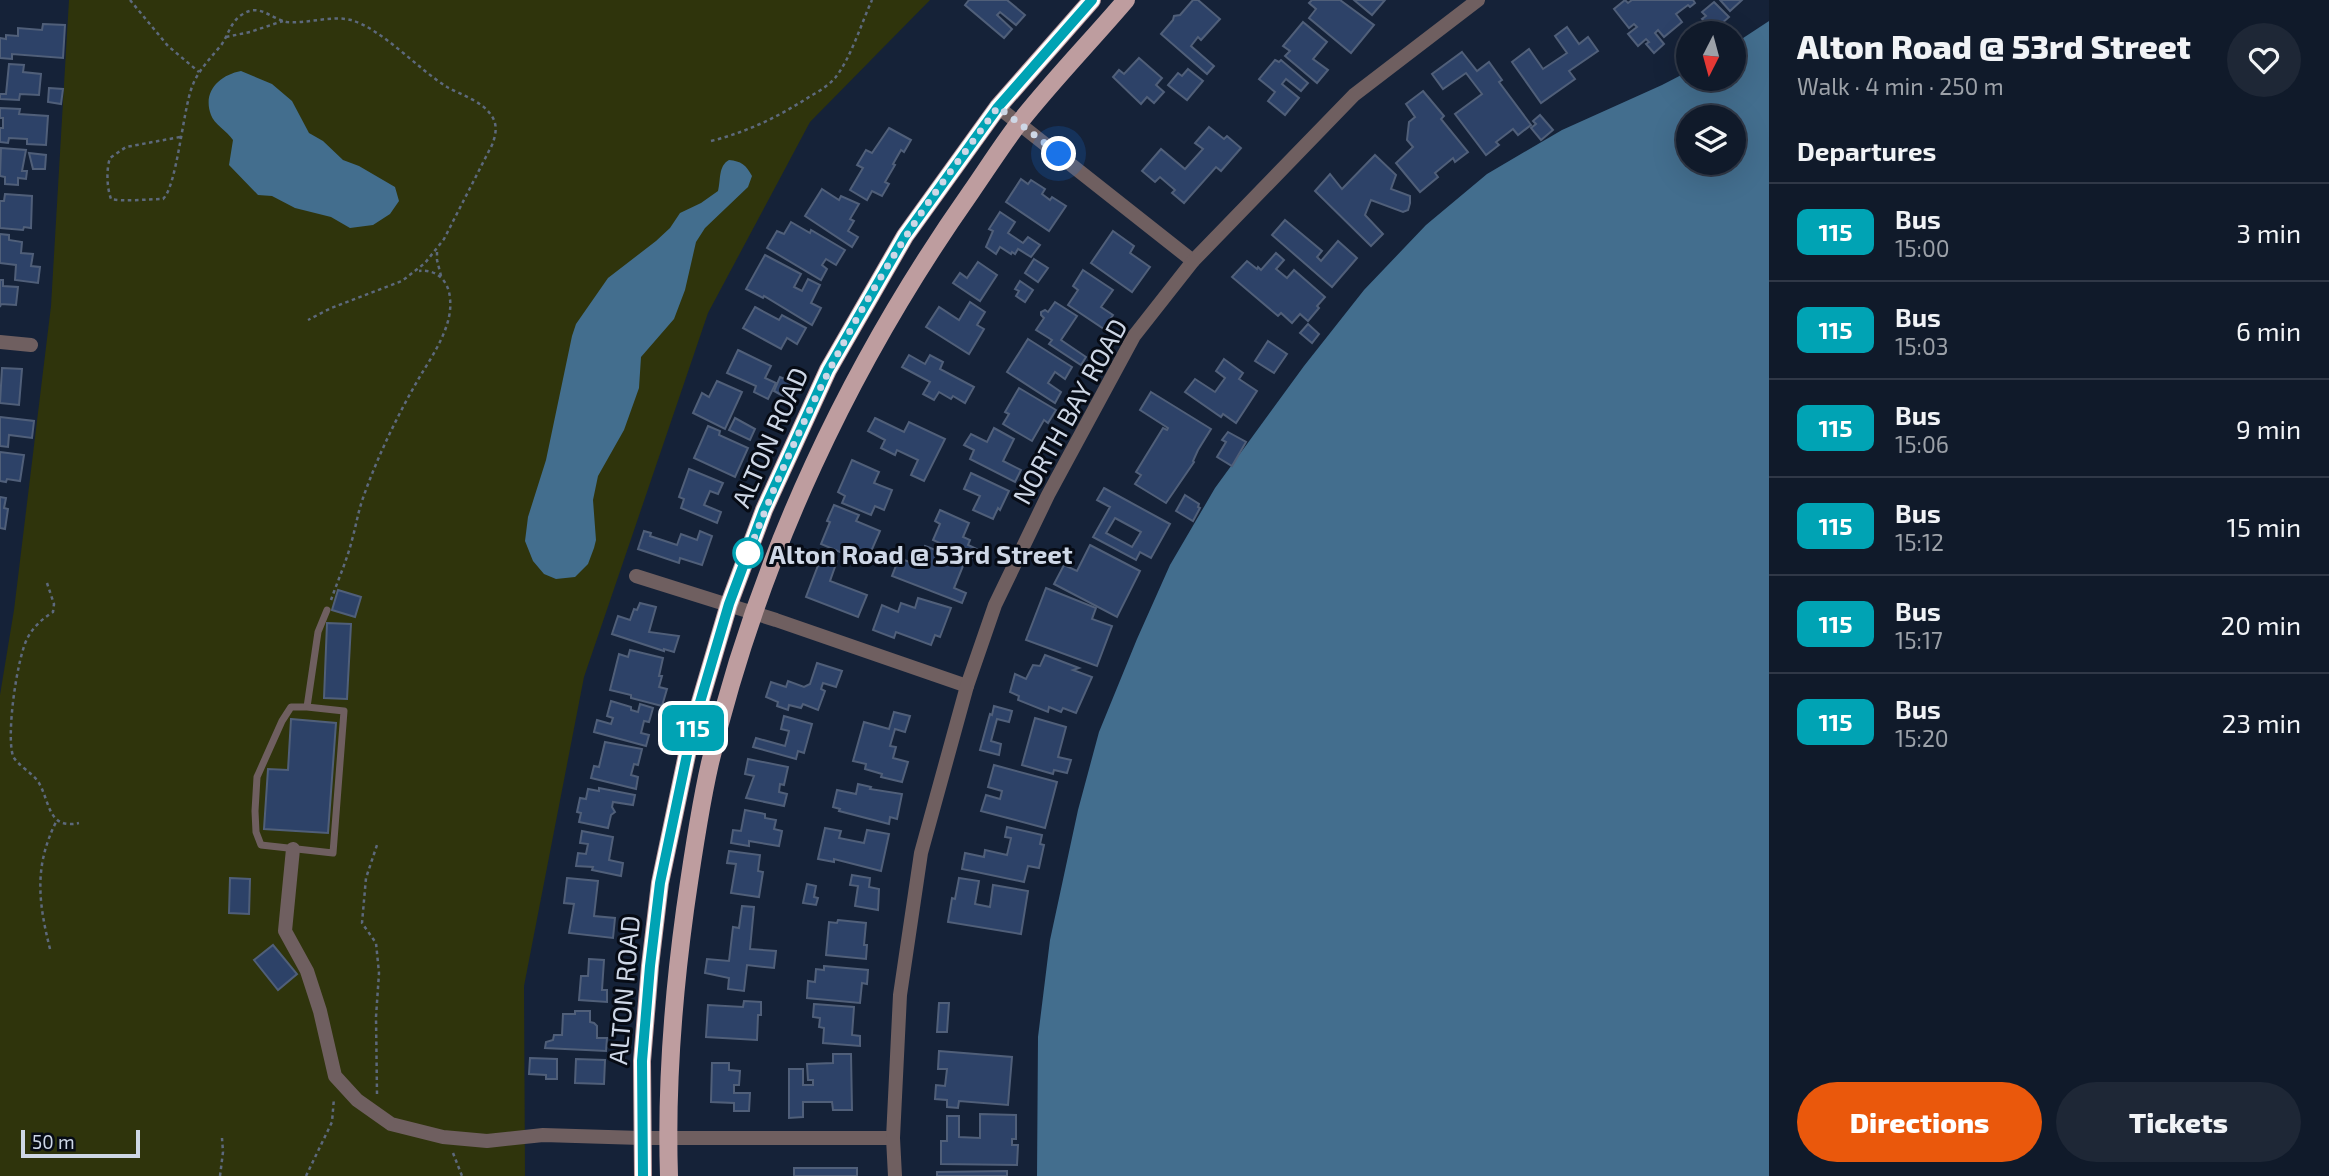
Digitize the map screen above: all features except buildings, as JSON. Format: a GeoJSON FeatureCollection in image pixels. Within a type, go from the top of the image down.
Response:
{"type":"FeatureCollection","features":[{"type":"Feature","properties":{"kind":"main road","name":"ALTON ROAD"},"geometry":{"type":"LineString","coordinates":[[643,1176],[643,1048],[660,883],[693,726],[729,604],[764,510],[828,370],[905,236],[998,107],[1092,0]]}},
{"type":"Feature","properties":{"kind":"main road","name":"ALTON ROAD"},"geometry":{"type":"LineString","coordinates":[[669,1176],[670,1064],[677,971],[709,767],[754,613],[790,516],[852,384],[932,247],[1019,123],[1126,0]]}},
{"type":"Feature","properties":{"kind":"street","name":"NORTH BAY ROAD"},"geometry":{"type":"LineString","coordinates":[[895,1176],[893,1138],[900,995],[921,853],[967,686],[995,605],[1048,495],[1134,336],[1193,261],[1354,95],[1478,0]]}},
{"type":"Feature","properties":{"kind":"street"},"geometry":{"type":"LineString","coordinates":[[998,107],[1193,261]]}},
{"type":"Feature","properties":{"kind":"street"},"geometry":{"type":"LineString","coordinates":[[0,342],[30,345]]}},
{"type":"Feature","properties":{"kind":"street"},"geometry":{"type":"LineString","coordinates":[[636,576],[729,604],[967,686]]}},
{"type":"Feature","properties":{"kind":"street"},"geometry":{"type":"LineString","coordinates":[[293,849],[285,931],[307,971],[320,1011],[335,1076],[357,1100],[391,1124],[443,1137],[487,1141],[543,1135],[641,1138],[893,1138]]}},
{"type":"Feature","properties":{"kind":"lane"},"geometry":{"type":"LineString","coordinates":[[307,707],[318,632],[327,610]]}},
{"type":"Feature","properties":{"kind":"lane"},"geometry":{"type":"LineString","coordinates":[[291,707],[344,711],[333,853],[293,849],[261,845],[256,832],[257,777],[291,707]]}},
{"type":"Feature","properties":{"kind":"path"},"geometry":{"type":"LineString","coordinates":[[130,0],[168,47],[199,72]]}},
{"type":"Feature","properties":{"kind":"path"},"geometry":{"type":"LineString","coordinates":[[711,141],[733,135],[783,114],[830,83],[844,62],[872,0]]}},
{"type":"Feature","properties":{"kind":"path"},"geometry":{"type":"LineString","coordinates":[[180,137],[126,147],[110,158],[111,199],[119,201],[166,197],[192,86],[199,72],[226,37],[235,20],[247,12],[262,10],[283,21]]}},
{"type":"Feature","properties":{"kind":"path"},"geometry":{"type":"LineString","coordinates":[[226,37],[283,21],[340,19],[359,23],[433,78],[480,105],[492,116],[496,128],[492,145],[438,249],[416,271],[391,286],[308,320]]}},
{"type":"Feature","properties":{"kind":"path"},"geometry":{"type":"LineString","coordinates":[[327,610],[352,542],[362,500],[371,478],[448,319],[450,299],[437,260],[438,249]]}},
{"type":"Feature","properties":{"kind":"path"},"geometry":{"type":"LineString","coordinates":[[416,271],[425,270],[441,276]]}},
{"type":"Feature","properties":{"kind":"path"},"geometry":{"type":"LineString","coordinates":[[47,583],[54,604],[53,612],[42,619],[25,642],[12,715],[14,757],[38,782],[49,809],[57,820],[66,824],[79,823]]}},
{"type":"Feature","properties":{"kind":"path"},"geometry":{"type":"LineString","coordinates":[[50,950],[40,900],[40,868],[46,842],[57,820]]}},
{"type":"Feature","properties":{"kind":"path"},"geometry":{"type":"LineString","coordinates":[[377,845],[366,878],[362,923],[376,943],[379,973],[376,1017],[377,1093]]}},
{"type":"Feature","properties":{"kind":"path"},"geometry":{"type":"LineString","coordinates":[[306,1176],[332,1122],[335,1076]]}},
{"type":"Feature","properties":{"kind":"path"},"geometry":{"type":"LineString","coordinates":[[443,1137],[457,1160],[462,1176]]}},
{"type":"Feature","properties":{"kind":"path"},"geometry":{"type":"LineString","coordinates":[[220,1176],[222,1138]]}},
{"type":"Feature","properties":{"kind":"green space"},"geometry":{"type":"Polygon","coordinates":[[[69,0],[930,0],[810,122],[708,313],[584,677],[524,986],[525,1176],[0,1176],[0,695],[14,610],[51,306],[69,0]]]}},
{"type":"Feature","properties":{"kind":"water"},"geometry":{"type":"Polygon","coordinates":[[[1769,21],[1769,1176],[1037,1176],[1038,1037],[1050,940],[1078,810],[1099,732],[1170,565],[1215,488],[1304,366],[1364,290],[1426,225],[1487,174],[1562,130],[1676,78],[1676,91],[1746,91],[1746,36],[1769,21]]]}},
{"type":"Feature","properties":{"kind":"water"},"geometry":{"type":"Polygon","coordinates":[[[241,71],[272,84],[292,101],[309,133],[323,141],[343,160],[395,187],[399,201],[390,214],[373,225],[350,228],[331,217],[295,208],[272,196],[258,195],[229,165],[233,140],[213,118],[209,106],[211,92],[220,80],[241,71]]]}},
{"type":"Feature","properties":{"kind":"water"},"geometry":{"type":"Polygon","coordinates":[[[729,160],[743,164],[752,176],[748,187],[705,228],[696,242],[685,290],[674,319],[641,357],[639,388],[624,430],[598,476],[593,500],[596,540],[588,564],[575,577],[556,579],[544,574],[533,561],[525,541],[528,517],[546,460],[576,324],[608,278],[656,241],[670,228],[680,213],[718,191],[721,170],[729,160]]]}},
{"type":"Feature","properties":{"kind":"bus line","name":"115"},"geometry":{"type":"LineString","coordinates":[[643,1176],[642,1061],[660,883],[693,726],[729,604],[764,510],[828,370],[905,236],[998,107],[1092,0]]}},
{"type":"Feature","properties":{"kind":"place","name":"Alton Road @ 53rd Street"},"geometry":{"type":"Point","coordinates":[748,553]}},
{"type":"Feature","properties":{"kind":"route"},"geometry":{"type":"LineString","coordinates":[[748,553],[747,557],[764,510],[828,370],[905,236],[998,107],[1059,154]]}}]}
